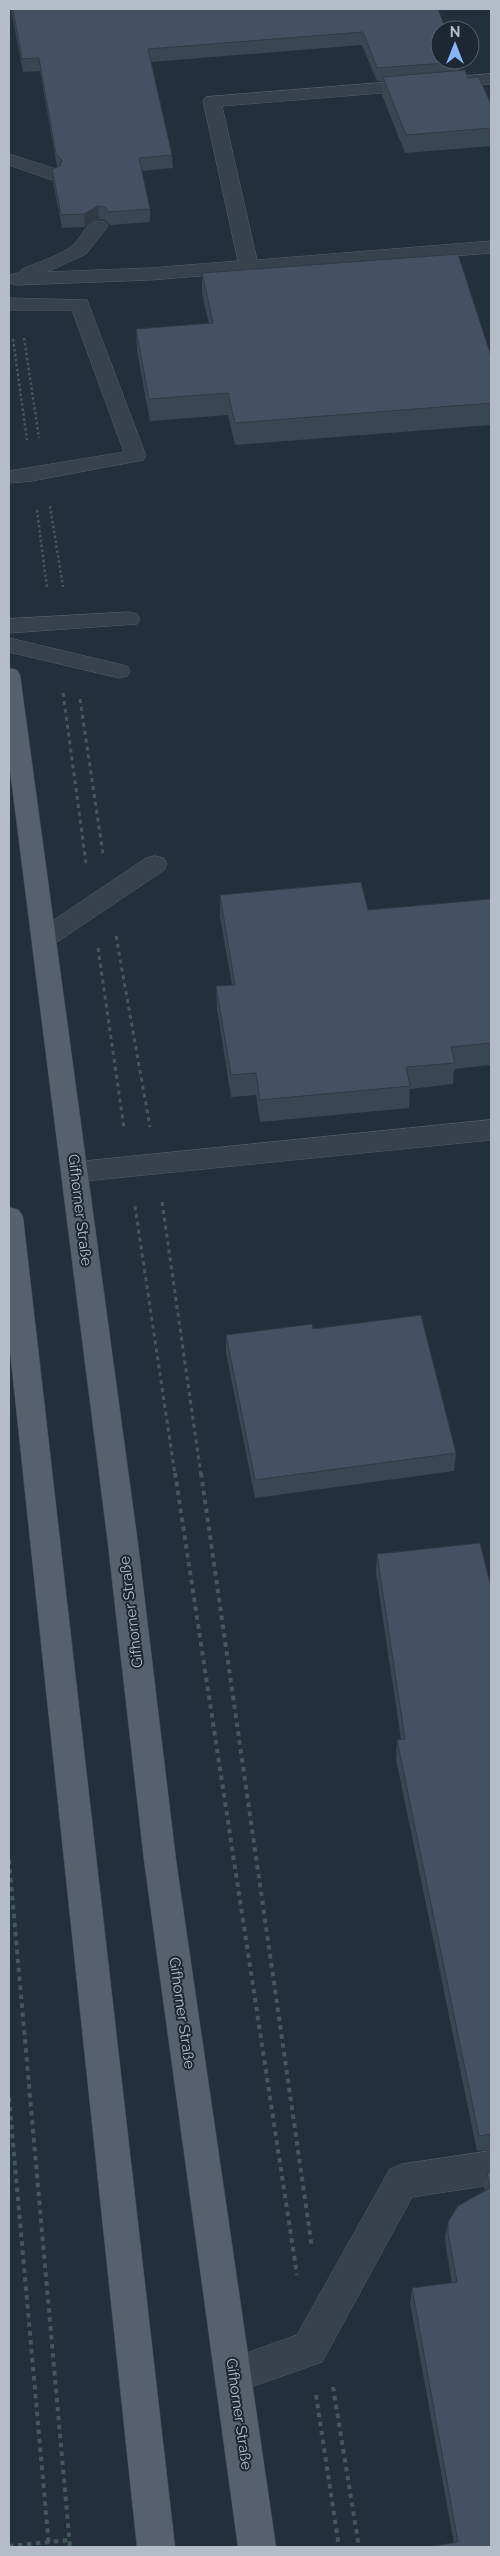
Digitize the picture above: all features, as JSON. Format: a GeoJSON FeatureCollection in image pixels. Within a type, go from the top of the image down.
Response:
{"type":"FeatureCollection","features":[{"type":"Feature","properties":{"kind":"main road","name":"Gifhorner Straße"},"geometry":{"type":"LineString","coordinates":[[9,675],[123,1544],[160,1860],[257,2547]]}},
{"type":"Feature","properties":{"kind":"main road"},"geometry":{"type":"LineString","coordinates":[[9,1217],[156,2547]]}},
{"type":"Feature","properties":{"kind":"lane"},"geometry":{"type":"LineString","coordinates":[[249,265],[212,101],[491,79]]}},
{"type":"Feature","properties":{"kind":"lane"},"geometry":{"type":"LineString","coordinates":[[9,159],[52,174]]}},
{"type":"Feature","properties":{"kind":"lane"},"geometry":{"type":"LineString","coordinates":[[12,280],[79,250],[98,226]]}},
{"type":"Feature","properties":{"kind":"lane"},"geometry":{"type":"LineString","coordinates":[[12,280],[150,274],[491,247]]}},
{"type":"Feature","properties":{"kind":"lane"},"geometry":{"type":"LineString","coordinates":[[9,477],[38,474],[136,456],[80,304],[14,304]]}},
{"type":"Feature","properties":{"kind":"lane"},"geometry":{"type":"LineString","coordinates":[[9,626],[60,621],[128,619]]}},
{"type":"Feature","properties":{"kind":"lane"},"geometry":{"type":"LineString","coordinates":[[9,645],[119,671]]}},
{"type":"Feature","properties":{"kind":"lane"},"geometry":{"type":"LineString","coordinates":[[45,938],[155,864]]}},
{"type":"Feature","properties":{"kind":"lane"},"geometry":{"type":"LineString","coordinates":[[75,1172],[491,1130]]}},
{"type":"Feature","properties":{"kind":"lane"},"geometry":{"type":"LineString","coordinates":[[234,2375],[316,2336],[402,2181],[491,2168]]}},
{"type":"Feature","properties":{"kind":"path"},"geometry":{"type":"LineString","coordinates":[[14,304],[60,621]]}},
{"type":"Feature","properties":{"kind":"path"},"geometry":{"type":"LineString","coordinates":[[13,338],[38,474],[60,621]]}},
{"type":"Feature","properties":{"kind":"path"},"geometry":{"type":"LineString","coordinates":[[66,658],[101,902],[130,1167],[232,1856],[316,2336],[359,2547]]}},
{"type":"Feature","properties":{"kind":"path"},"geometry":{"type":"LineString","coordinates":[[66,658],[101,902],[156,1164],[313,2255]]}},
{"type":"Feature","properties":{"kind":"path"},"geometry":{"type":"LineString","coordinates":[[9,1860],[70,2547]]}},
{"type":"Feature","properties":{"kind":"path"},"geometry":{"type":"LineString","coordinates":[[9,2098],[49,2545]]}},
{"type":"Feature","properties":{"kind":"path"},"geometry":{"type":"LineString","coordinates":[[316,2336],[339,2547]]}},
{"type":"Feature","properties":{"kind":"path"},"geometry":{"type":"LineString","coordinates":[[9,2546],[49,2545],[70,2540]]}},
{"type":"Feature","properties":{"kind":"building"},"geometry":{"type":"Polygon","coordinates":[[[13,9],[438,9],[442,20],[430,20],[430,64],[377,68],[363,32],[148,49],[172,155],[139,158],[150,209],[109,212],[105,207],[98,206],[84,214],[61,215],[52,169],[60,166],[62,160],[56,154],[39,58],[22,59],[13,9]]]}},
{"type":"Feature","properties":{"kind":"building"},"geometry":{"type":"Polygon","coordinates":[[[465,70],[468,78],[479,77],[491,104],[491,128],[406,135],[383,77],[465,70]]]}},
{"type":"Feature","properties":{"kind":"building"},"geometry":{"type":"Polygon","coordinates":[[[458,254],[491,356],[491,403],[235,423],[228,393],[149,399],[136,329],[213,323],[202,273],[458,254]]]}},
{"type":"Feature","properties":{"kind":"building"},"geometry":{"type":"Polygon","coordinates":[[[361,882],[368,910],[491,899],[491,1043],[451,1047],[455,1063],[406,1067],[410,1086],[260,1100],[256,1073],[231,1075],[216,986],[235,985],[220,895],[361,882]]]}},
{"type":"Feature","properties":{"kind":"building"},"geometry":{"type":"Polygon","coordinates":[[[421,1315],[456,1453],[255,1480],[226,1335],[312,1324],[313,1329],[421,1315]]]}},
{"type":"Feature","properties":{"kind":"building"},"geometry":{"type":"Polygon","coordinates":[[[480,1543],[490,1583],[491,1580],[491,2134],[479,2136],[397,1740],[405,1739],[377,1554],[480,1543]]]}},
{"type":"Feature","properties":{"kind":"building"},"geometry":{"type":"Polygon","coordinates":[[[491,2171],[491,2547],[428,2547],[458,2542],[412,2288],[457,2282],[448,2233],[448,2222],[458,2206],[490,2188],[487,2173],[491,2171]]]}}]}
